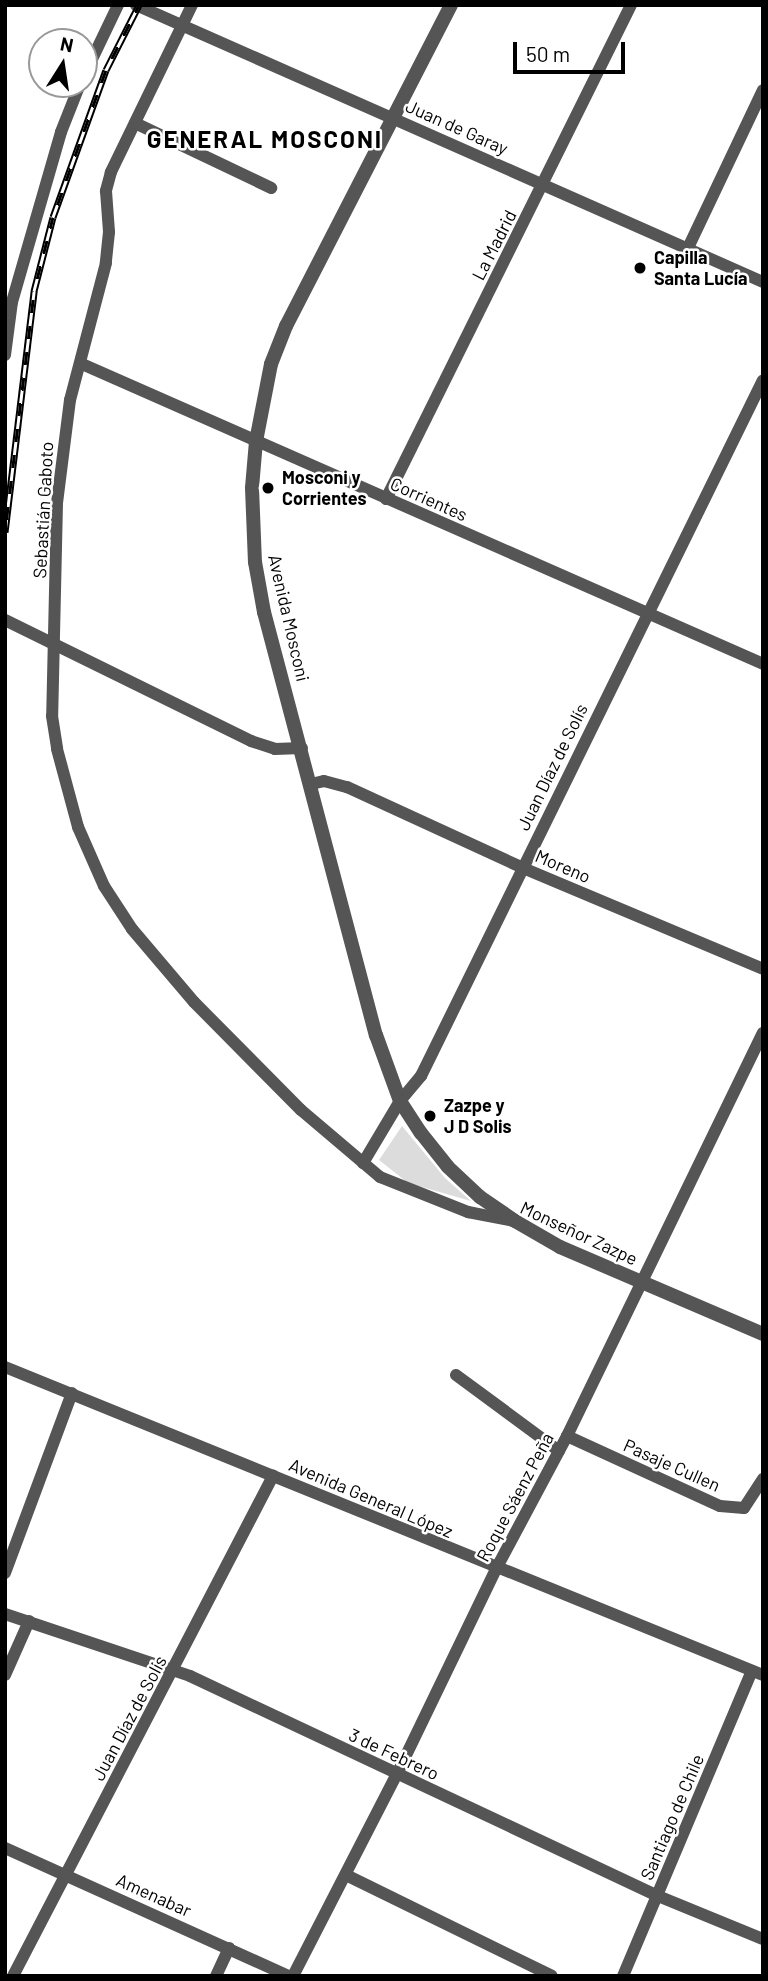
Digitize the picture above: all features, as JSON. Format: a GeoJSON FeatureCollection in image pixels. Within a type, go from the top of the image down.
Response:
{"type":"FeatureCollection","features":[{"type":"Feature","properties":{"kind":"street"},"geometry":{"type":"LineString","coordinates":[[98,47],[118,5]]}},
{"type":"Feature","properties":{"kind":"street","name":"Juan de Garay"},"geometry":{"type":"LineString","coordinates":[[136,5],[763,282]]}},
{"type":"Feature","properties":{"kind":"street","name":"Sebastián Gaboto"},"geometry":{"type":"LineString","coordinates":[[192,5],[111,172],[106,191],[109,232],[106,263],[82,364],[70,400],[57,503],[52,716],[57,749],[78,827],[104,886],[132,929],[194,1002]]}},
{"type":"Feature","properties":{"kind":"street","name":"Avenida Mosconi"},"geometry":{"type":"LineString","coordinates":[[451,5],[285,326],[271,364],[256,441],[252,519],[255,562],[264,612],[376,1034],[400,1101],[447,1167],[515,1222]]}},
{"type":"Feature","properties":{"kind":"street","name":"La Madrid"},"geometry":{"type":"LineString","coordinates":[[386,499],[631,5]]}},
{"type":"Feature","properties":{"kind":"street"},"geometry":{"type":"LineString","coordinates":[[687,250],[763,90]]}},
{"type":"Feature","properties":{"kind":"street"},"geometry":{"type":"LineString","coordinates":[[5,355],[12,302],[44,187],[75,98]]}},
{"type":"Feature","properties":{"kind":"street"},"geometry":{"type":"LineString","coordinates":[[135,123],[271,188]]}},
{"type":"Feature","properties":{"kind":"street","name":"Corrientes"},"geometry":{"type":"LineString","coordinates":[[82,364],[763,664]]}},
{"type":"Feature","properties":{"kind":"street","name":"Juan Díaz de Solís"},"geometry":{"type":"LineString","coordinates":[[363,1163],[400,1101],[421,1076],[646,613],[763,380]]}},
{"type":"Feature","properties":{"kind":"street"},"geometry":{"type":"LineString","coordinates":[[5,620],[251,741],[275,749],[302,748]]}},
{"type":"Feature","properties":{"kind":"street","name":"Moreno"},"geometry":{"type":"LineString","coordinates":[[311,784],[324,781],[347,787],[523,868],[763,969]]}},
{"type":"Feature","properties":{"kind":"street","name":"Monseñor Zazpe"},"geometry":{"type":"LineString","coordinates":[[194,1002],[301,1110],[380,1177],[468,1212],[515,1222],[559,1247],[763,1334]]}},
{"type":"Feature","properties":{"kind":"street","name":"Roque Sáenz Peña"},"geometry":{"type":"LineString","coordinates":[[291,1976],[346,1875],[496,1569],[567,1436],[763,1033]]}},
{"type":"Feature","properties":{"kind":"street","name":"Avenida General López"},"geometry":{"type":"LineString","coordinates":[[5,1368],[757,1673]]}},
{"type":"Feature","properties":{"kind":"street"},"geometry":{"type":"LineString","coordinates":[[456,1375],[559,1451]]}},
{"type":"Feature","properties":{"kind":"street"},"geometry":{"type":"LineString","coordinates":[[5,1573],[72,1393]]}},
{"type":"Feature","properties":{"kind":"street","name":"Pasaje Cullen"},"geometry":{"type":"LineString","coordinates":[[567,1436],[720,1506],[744,1508],[760,1485]]}},
{"type":"Feature","properties":{"kind":"street","name":"Juan Díaz de Solís"},"geometry":{"type":"LineString","coordinates":[[12,1976],[273,1476]]}},
{"type":"Feature","properties":{"kind":"street","name":"3 de Febrero"},"geometry":{"type":"LineString","coordinates":[[5,1614],[174,1670],[658,1896],[763,1939]]}},
{"type":"Feature","properties":{"kind":"street"},"geometry":{"type":"LineString","coordinates":[[5,1675],[29,1621]]}},
{"type":"Feature","properties":{"kind":"street","name":"Santiago de Chile"},"geometry":{"type":"LineString","coordinates":[[623,1976],[757,1673]]}},
{"type":"Feature","properties":{"kind":"street","name":"Amenabar"},"geometry":{"type":"LineString","coordinates":[[5,1848],[291,1976]]}},
{"type":"Feature","properties":{"kind":"street"},"geometry":{"type":"LineString","coordinates":[[346,1875],[552,1976]]}},
{"type":"Feature","properties":{"kind":"street"},"geometry":{"type":"LineString","coordinates":[[216,1976],[229,1948]]}},
{"type":"Feature","properties":{"kind":"shaded area"},"geometry":{"type":"Polygon","coordinates":[[[402,1126],[445,1178],[471,1201],[408,1183],[379,1160],[402,1126]]]}},
{"type":"Feature","properties":{"kind":"railway"},"geometry":{"type":"LineString","coordinates":[[5,532],[34,291],[53,217],[106,70],[139,5]]}},
{"type":"Feature","properties":{"kind":"place","name":"Capilla Santa Lucía"},"geometry":{"type":"Point","coordinates":[640,268]}},
{"type":"Feature","properties":{"kind":"place","name":"Mosconi y Corrientes"},"geometry":{"type":"Point","coordinates":[268,488]}},
{"type":"Feature","properties":{"kind":"place","name":"Zazpe y J D Solis"},"geometry":{"type":"Point","coordinates":[430,1116]}},
{"type":"Feature","properties":{"kind":"district","name":"GENERAL MOSCONI"},"geometry":{"type":"Point","coordinates":[265,139]}}]}
